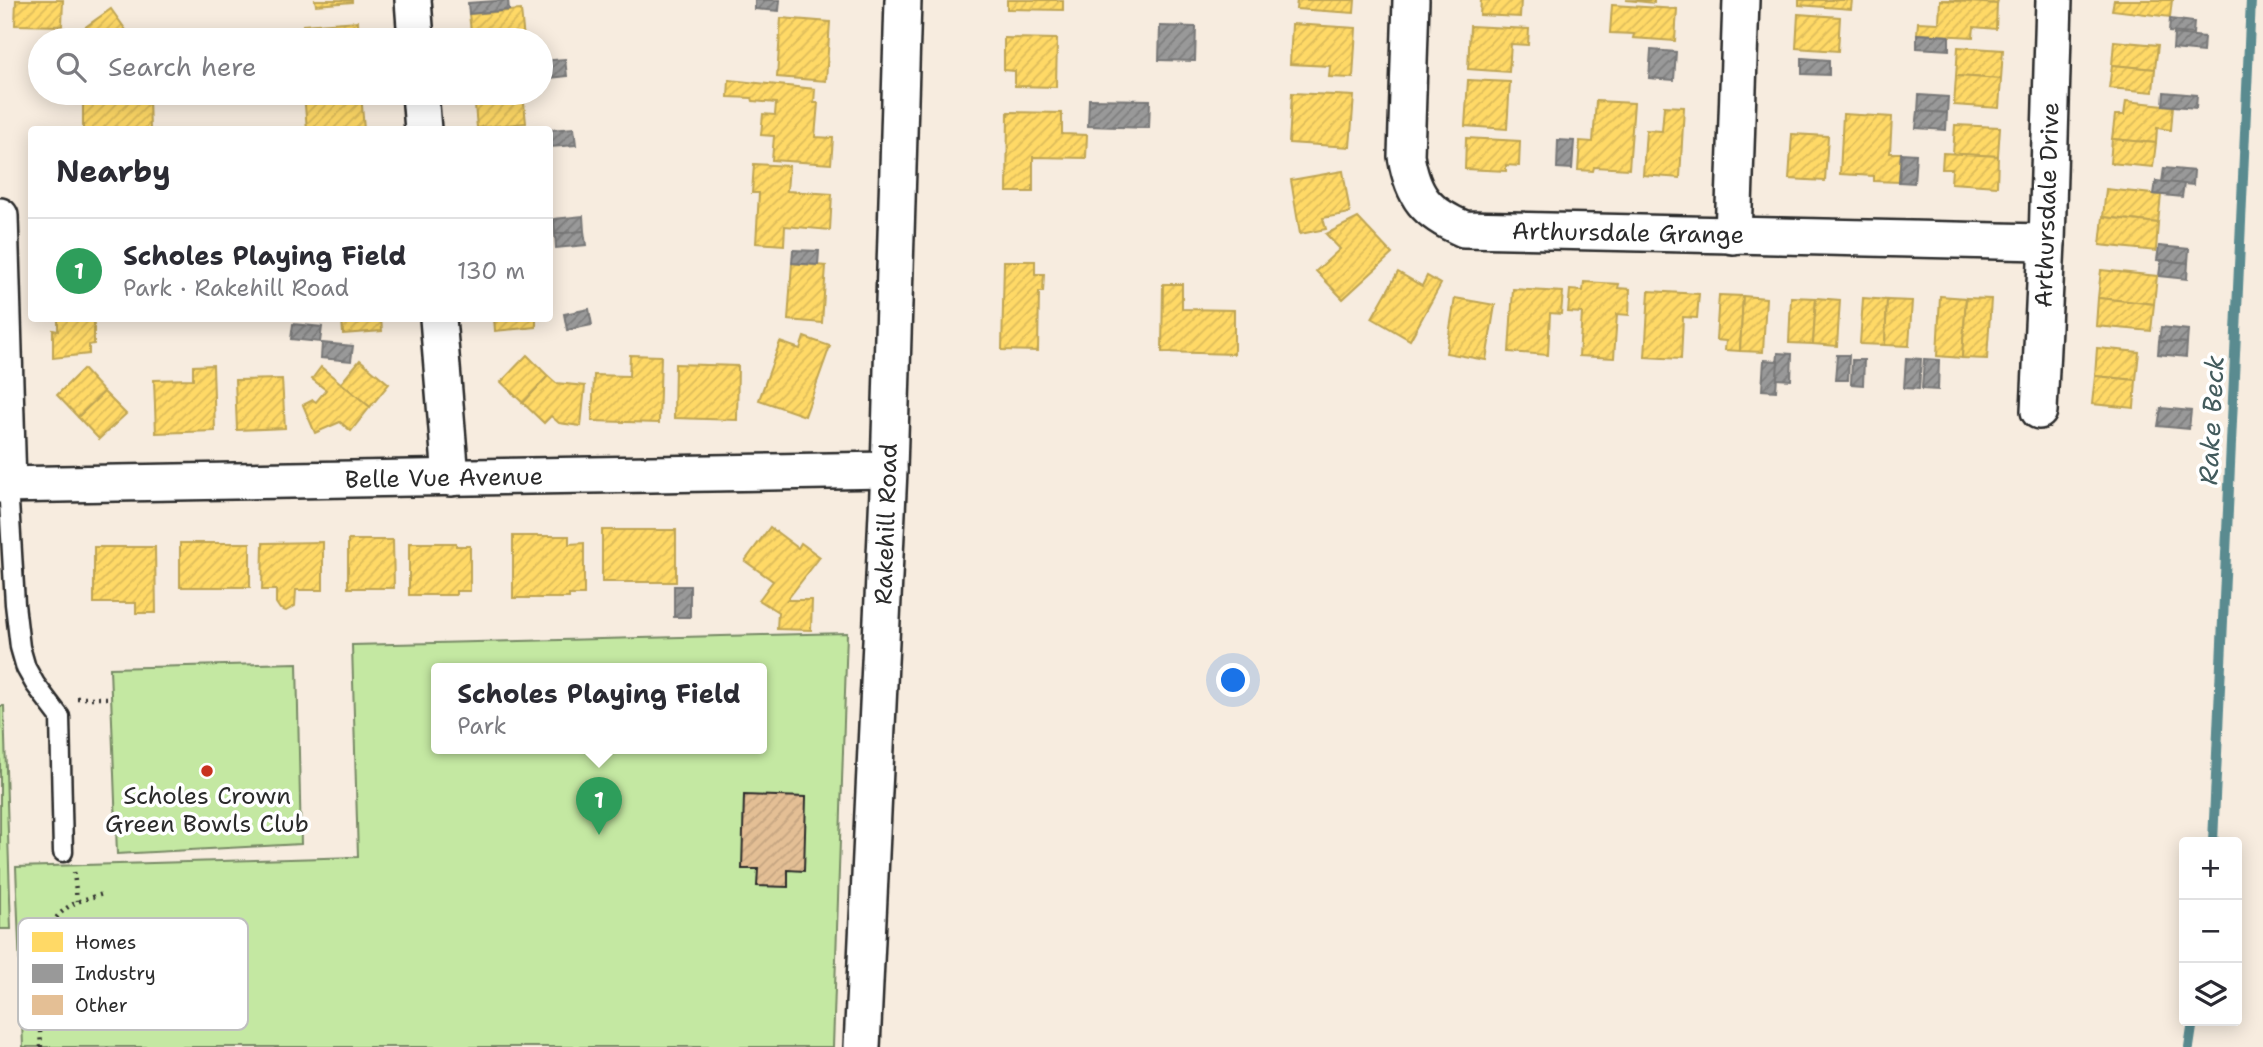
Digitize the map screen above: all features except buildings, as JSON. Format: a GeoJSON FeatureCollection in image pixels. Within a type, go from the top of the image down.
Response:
{"type":"FeatureCollection","features":[{"type":"Feature","properties":{"kind":"street"},"geometry":{"type":"LineString","coordinates":[[412,0],[415,28]]}},
{"type":"Feature","properties":{"kind":"street","name":"Rakehill Road"},"geometry":{"type":"LineString","coordinates":[[862,1047],[888,470],[903,0]]}},
{"type":"Feature","properties":{"kind":"street","name":"Arthursdale Grange"},"geometry":{"type":"LineString","coordinates":[[1411,0],[1406,156],[1410,181],[1422,203],[1441,219],[1464,229],[2047,242]]}},
{"type":"Feature","properties":{"kind":"street"},"geometry":{"type":"LineString","coordinates":[[1733,236],[1741,0]]}},
{"type":"Feature","properties":{"kind":"street","name":"Arthursdale Drive"},"geometry":{"type":"LineString","coordinates":[[2039,411],[2054,0]]}},
{"type":"Feature","properties":{"kind":"street"},"geometry":{"type":"LineString","coordinates":[[421,105],[423,126]]}},
{"type":"Feature","properties":{"kind":"street"},"geometry":{"type":"LineString","coordinates":[[0,216],[4,485]]}},
{"type":"Feature","properties":{"kind":"street"},"geometry":{"type":"LineString","coordinates":[[438,322],[451,478]]}},
{"type":"Feature","properties":{"kind":"street","name":"Belle Vue Avenue"},"geometry":{"type":"LineString","coordinates":[[4,485],[888,470]]}},
{"type":"Feature","properties":{"kind":"lane"},"geometry":{"type":"LineString","coordinates":[[4,485],[20,647],[26,668],[35,684],[60,717],[63,852]]}},
{"type":"Feature","properties":{"kind":"path"},"geometry":{"type":"LineString","coordinates":[[57,918],[61,912],[77,902],[103,894]]}},
{"type":"Feature","properties":{"kind":"green space"},"geometry":{"type":"Polygon","coordinates":[[[847,633],[833,1047],[23,1047],[22,1030],[248,1030],[248,918],[18,918],[16,867],[358,857],[352,645],[847,633]]]}},
{"type":"Feature","properties":{"kind":"green space","name":"Scholes Crown Green Bowls Club"},"geometry":{"type":"Polygon","coordinates":[[[297,663],[301,844],[117,854],[110,668],[297,663]]]}},
{"type":"Feature","properties":{"kind":"green space"},"geometry":{"type":"Polygon","coordinates":[[[0,706],[4,706],[11,929],[0,929],[0,706]]]}},
{"type":"Feature","properties":{"kind":"waterway","name":"Rake Beck"},"geometry":{"type":"LineString","coordinates":[[2213,837],[2251,0]]}},
{"type":"Feature","properties":{"kind":"waterway","name":"Rake Beck"},"geometry":{"type":"LineString","coordinates":[[2189,1047],[2192,1026]]}},
{"type":"Feature","properties":{"kind":"place","name":"Scholes Crown Green Bowls Club"},"geometry":{"type":"Point","coordinates":[207,771]}},
{"type":"Feature","properties":{"kind":"place","name":"Scholes Playing Field"},"geometry":{"type":"Point","coordinates":[599,835]}}]}
